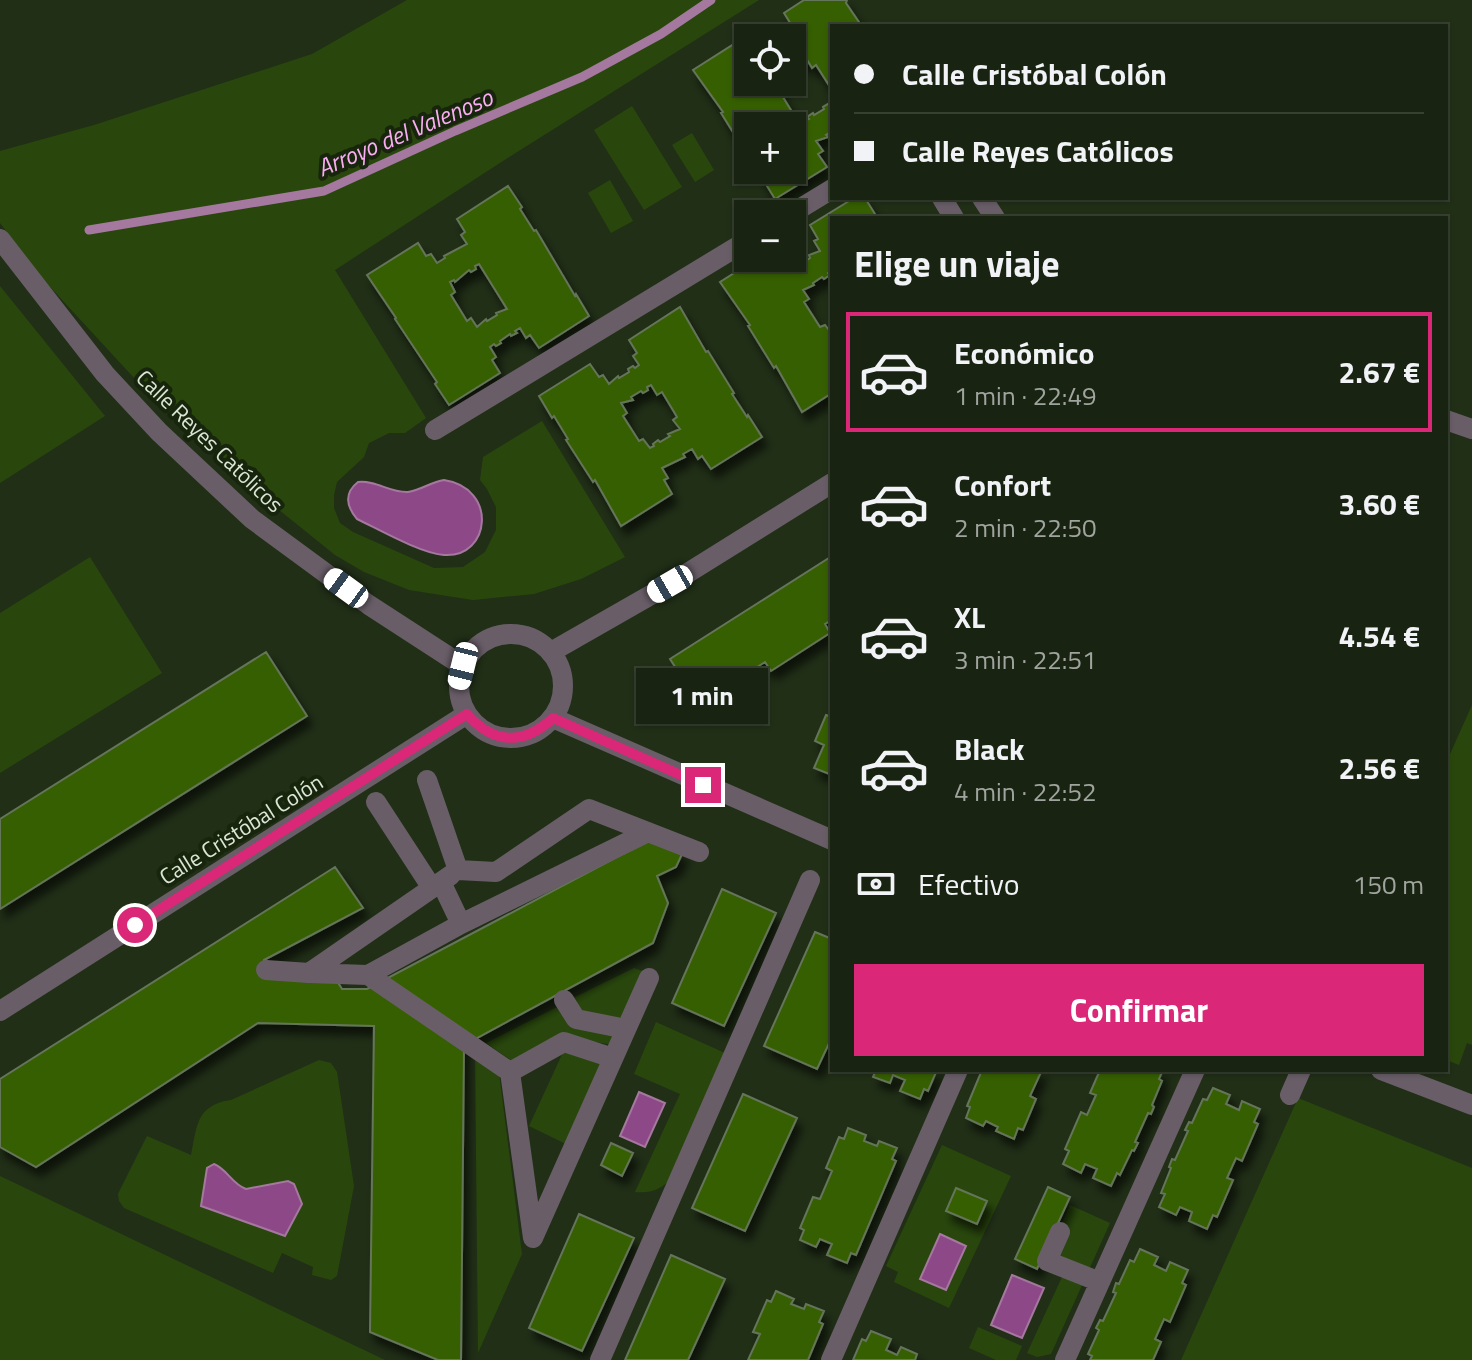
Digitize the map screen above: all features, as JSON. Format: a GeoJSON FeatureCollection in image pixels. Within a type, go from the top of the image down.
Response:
{"type":"FeatureCollection","features":[{"type":"Feature","properties":{"kind":"street"},"geometry":{"type":"LineString","coordinates":[[806,205],[830,190]]}},
{"type":"Feature","properties":{"kind":"street","name":"Calle Reyes Católicos"},"geometry":{"type":"LineString","coordinates":[[0,239],[105,374],[159,432],[252,519],[369,605],[463,666]]}},
{"type":"Feature","properties":{"kind":"street"},"geometry":{"type":"LineString","coordinates":[[435,430],[734,248]]}},
{"type":"Feature","properties":{"kind":"street"},"geometry":{"type":"LineString","coordinates":[[1448,421],[1472,429]]}},
{"type":"Feature","properties":{"kind":"street"},"geometry":{"type":"LineString","coordinates":[[551,652],[670,584],[830,484]]}},
{"type":"Feature","properties":{"kind":"street"},"geometry":{"type":"LineString","coordinates":[[503,634],[521,635],[537,641],[551,652],[560,667],[563,685],[561,702],[553,718],[541,729],[526,736],[509,738],[493,735],[478,727],[460,699],[459,682],[463,666],[473,651],[486,640],[503,634]]}},
{"type":"Feature","properties":{"kind":"street","name":"Calle Cristóbal Colón"},"geometry":{"type":"LineString","coordinates":[[0,1011],[467,714]]}},
{"type":"Feature","properties":{"kind":"street"},"geometry":{"type":"LineString","coordinates":[[553,718],[830,839]]}},
{"type":"Feature","properties":{"kind":"street"},"geometry":{"type":"LineString","coordinates":[[427,780],[444,880],[461,924]]}},
{"type":"Feature","properties":{"kind":"street"},"geometry":{"type":"LineString","coordinates":[[376,802],[444,880]]}},
{"type":"Feature","properties":{"kind":"street"},"geometry":{"type":"LineString","coordinates":[[309,973],[444,880],[496,872],[589,809],[699,852]]}},
{"type":"Feature","properties":{"kind":"street"},"geometry":{"type":"LineString","coordinates":[[266,970],[368,975],[461,924],[648,832]]}},
{"type":"Feature","properties":{"kind":"street"},"geometry":{"type":"LineString","coordinates":[[600,1360],[810,880]]}},
{"type":"Feature","properties":{"kind":"street"},"geometry":{"type":"LineString","coordinates":[[368,975],[510,1072],[533,1238],[649,978]]}},
{"type":"Feature","properties":{"kind":"street"},"geometry":{"type":"LineString","coordinates":[[564,1000],[576,1019],[626,1029]]}},
{"type":"Feature","properties":{"kind":"street"},"geometry":{"type":"LineString","coordinates":[[510,1072],[564,1042],[613,1058]]}},
{"type":"Feature","properties":{"kind":"street"},"geometry":{"type":"LineString","coordinates":[[831,1360],[957,1072]]}},
{"type":"Feature","properties":{"kind":"street"},"geometry":{"type":"LineString","coordinates":[[1065,1360],[1194,1072]]}},
{"type":"Feature","properties":{"kind":"street"},"geometry":{"type":"LineString","coordinates":[[1290,1095],[1300,1072]]}},
{"type":"Feature","properties":{"kind":"street"},"geometry":{"type":"LineString","coordinates":[[1386,1072],[1472,1105]]}},
{"type":"Feature","properties":{"kind":"street"},"geometry":{"type":"LineString","coordinates":[[1060,1232],[1047,1261],[1100,1282]]}},
{"type":"Feature","properties":{"kind":"green space"},"geometry":{"type":"Polygon","coordinates":[[[407,0],[759,0],[335,270],[426,418],[405,433],[389,433],[369,443],[364,457],[337,482],[334,508],[340,523],[353,532],[434,568],[463,567],[485,552],[496,530],[496,507],[480,480],[483,457],[542,421],[625,557],[581,579],[534,594],[473,600],[409,590],[364,572],[335,555],[232,472],[147,392],[40,276],[0,223],[0,151],[94,125],[312,54],[407,0]]]}},
{"type":"Feature","properties":{"kind":"green space"},"geometry":{"type":"Polygon","coordinates":[[[632,106],[682,187],[644,210],[594,130],[632,106]]]}},
{"type":"Feature","properties":{"kind":"green space"},"geometry":{"type":"Polygon","coordinates":[[[692,133],[714,170],[695,182],[672,145],[692,133]]]}},
{"type":"Feature","properties":{"kind":"green space"},"geometry":{"type":"Polygon","coordinates":[[[610,180],[633,221],[611,233],[588,193],[610,180]]]}},
{"type":"Feature","properties":{"kind":"green space"},"geometry":{"type":"Polygon","coordinates":[[[0,286],[105,416],[0,483],[0,286]]]}},
{"type":"Feature","properties":{"kind":"green space"},"geometry":{"type":"Polygon","coordinates":[[[90,557],[162,673],[0,773],[0,613],[90,557]]]}},
{"type":"Feature","properties":{"kind":"green space"},"geometry":{"type":"Polygon","coordinates":[[[1472,705],[1472,1045],[1467,1043],[1459,1065],[1448,1061],[1448,759],[1472,705]]]}},
{"type":"Feature","properties":{"kind":"green space"},"geometry":{"type":"Polygon","coordinates":[[[634,968],[645,972],[623,1025],[578,1015],[569,1000],[634,968]]]}},
{"type":"Feature","properties":{"kind":"green space"},"geometry":{"type":"Polygon","coordinates":[[[561,1005],[621,1031],[614,1045],[564,1037],[515,1063],[486,1043],[561,1005]]]}},
{"type":"Feature","properties":{"kind":"green space"},"geometry":{"type":"Polygon","coordinates":[[[656,1022],[725,1053],[672,1178],[655,1190],[635,1192],[680,1094],[634,1074],[656,1022]]]}},
{"type":"Feature","properties":{"kind":"green space"},"geometry":{"type":"Polygon","coordinates":[[[565,1048],[605,1065],[570,1146],[529,1126],[565,1048]]]}},
{"type":"Feature","properties":{"kind":"green space"},"geometry":{"type":"Polygon","coordinates":[[[475,1054],[499,1073],[522,1254],[478,1353],[475,1054]]]}},
{"type":"Feature","properties":{"kind":"green space"},"geometry":{"type":"Polygon","coordinates":[[[319,1060],[331,1063],[337,1072],[354,1186],[337,1276],[331,1280],[312,1275],[313,1267],[282,1253],[273,1273],[124,1208],[118,1194],[147,1136],[191,1155],[200,1118],[211,1107],[319,1060]]]}},
{"type":"Feature","properties":{"kind":"green space"},"geometry":{"type":"Polygon","coordinates":[[[1298,1098],[1472,1168],[1472,1360],[1181,1360],[1298,1098]]]}},
{"type":"Feature","properties":{"kind":"green space"},"geometry":{"type":"Polygon","coordinates":[[[942,1145],[1011,1176],[949,1308],[894,1282],[898,1272],[886,1266],[942,1145]]]}},
{"type":"Feature","properties":{"kind":"green space"},"geometry":{"type":"Polygon","coordinates":[[[0,1176],[385,1360],[0,1360],[0,1176]]]}},
{"type":"Feature","properties":{"kind":"green space"},"geometry":{"type":"Polygon","coordinates":[[[1070,1205],[1110,1223],[1051,1354],[1037,1357],[1027,1353],[1068,1264],[1053,1257],[1070,1205]]]}},
{"type":"Feature","properties":{"kind":"green space"},"geometry":{"type":"Polygon","coordinates":[[[978,1327],[1022,1346],[1016,1360],[996,1360],[969,1348],[978,1327]]]}},
{"type":"Feature","properties":{"kind":"shaded area"},"geometry":{"type":"Polygon","coordinates":[[[444,480],[461,486],[473,496],[480,508],[482,522],[479,535],[471,546],[460,553],[435,554],[412,546],[357,519],[349,504],[350,491],[358,482],[408,492],[444,480]]]}},
{"type":"Feature","properties":{"kind":"shaded area"},"geometry":{"type":"Polygon","coordinates":[[[639,1092],[665,1103],[645,1147],[620,1136],[639,1092]]]}},
{"type":"Feature","properties":{"kind":"shaded area"},"geometry":{"type":"Polygon","coordinates":[[[214,1164],[246,1189],[288,1181],[294,1184],[302,1204],[285,1236],[201,1206],[207,1168],[214,1164]]]}},
{"type":"Feature","properties":{"kind":"shaded area"},"geometry":{"type":"Polygon","coordinates":[[[940,1234],[966,1246],[946,1290],[920,1279],[940,1234]]]}},
{"type":"Feature","properties":{"kind":"shaded area"},"geometry":{"type":"Polygon","coordinates":[[[1012,1275],[1044,1288],[1022,1338],[991,1325],[1012,1275]]]}},
{"type":"Feature","properties":{"kind":"building"},"geometry":{"type":"Polygon","coordinates":[[[804,0],[847,0],[860,24],[830,24],[830,87],[816,65],[812,68],[806,58],[806,24],[791,24],[784,13],[804,0]]]}},
{"type":"Feature","properties":{"kind":"building"},"geometry":{"type":"Polygon","coordinates":[[[734,44],[734,96],[782,96],[792,112],[734,112],[734,134],[723,112],[693,70],[734,44]]]}},
{"type":"Feature","properties":{"kind":"building"},"geometry":{"type":"Polygon","coordinates":[[[828,104],[830,132],[826,135],[828,137],[816,141],[823,151],[818,154],[827,167],[806,180],[806,120],[828,104]]]}},
{"type":"Feature","properties":{"kind":"building"},"geometry":{"type":"Polygon","coordinates":[[[766,184],[799,184],[775,199],[766,184]]]}},
{"type":"Feature","properties":{"kind":"building"},"geometry":{"type":"Polygon","coordinates":[[[508,186],[589,316],[539,348],[530,335],[526,338],[520,328],[501,343],[494,344],[490,347],[496,357],[492,360],[500,373],[449,405],[367,275],[418,243],[426,256],[431,254],[437,263],[467,244],[461,235],[465,232],[457,219],[508,186]],[[479,264],[475,266],[476,269],[450,282],[455,292],[451,295],[467,321],[471,318],[477,327],[507,309],[479,264]]]}},
{"type":"Feature","properties":{"kind":"building"},"geometry":{"type":"Polygon","coordinates":[[[851,200],[866,200],[875,214],[830,216],[830,275],[803,290],[809,299],[804,302],[820,327],[825,325],[830,331],[830,394],[802,412],[776,366],[774,368],[750,325],[720,282],[736,272],[806,272],[809,255],[820,251],[814,241],[818,239],[810,225],[851,200]]]}},
{"type":"Feature","properties":{"kind":"building"},"geometry":{"type":"Polygon","coordinates":[[[680,307],[732,394],[762,437],[711,469],[702,456],[698,459],[692,449],[683,454],[685,457],[662,468],[668,478],[664,480],[672,494],[621,526],[595,480],[593,482],[539,396],[590,364],[599,377],[603,375],[609,384],[629,372],[628,369],[639,365],[633,356],[637,353],[629,340],[680,307]],[[651,385],[643,393],[641,391],[631,397],[633,400],[621,403],[627,413],[623,416],[639,441],[643,439],[650,448],[658,440],[660,442],[680,429],[673,420],[677,417],[662,392],[657,395],[651,385]]]}},
{"type":"Feature","properties":{"kind":"building"},"geometry":{"type":"Polygon","coordinates":[[[830,557],[830,621],[825,624],[830,633],[771,671],[765,662],[732,683],[737,689],[703,710],[670,659],[830,557]]]}},
{"type":"Feature","properties":{"kind":"building"},"geometry":{"type":"Polygon","coordinates":[[[266,652],[307,716],[0,909],[0,819],[266,652]]]}},
{"type":"Feature","properties":{"kind":"building"},"geometry":{"type":"Polygon","coordinates":[[[826,715],[830,716],[830,774],[814,768],[824,745],[815,741],[826,715]]]}},
{"type":"Feature","properties":{"kind":"building"},"geometry":{"type":"Polygon","coordinates":[[[651,839],[683,852],[676,867],[657,876],[668,903],[653,943],[464,1045],[461,1360],[438,1360],[370,1332],[374,1026],[258,1023],[36,1167],[0,1147],[0,1079],[335,867],[363,908],[264,960],[263,972],[337,981],[342,989],[367,989],[651,839]]]}},
{"type":"Feature","properties":{"kind":"building"},"geometry":{"type":"Polygon","coordinates":[[[722,889],[776,913],[724,1026],[672,1003],[722,889]]]}},
{"type":"Feature","properties":{"kind":"building"},"geometry":{"type":"Polygon","coordinates":[[[815,932],[830,938],[830,1041],[817,1069],[764,1046],[815,932]]]}},
{"type":"Feature","properties":{"kind":"building"},"geometry":{"type":"Polygon","coordinates":[[[875,1072],[936,1072],[928,1091],[924,1089],[920,1099],[900,1091],[905,1080],[893,1075],[890,1083],[873,1077],[875,1072]]]}},
{"type":"Feature","properties":{"kind":"building"},"geometry":{"type":"Polygon","coordinates":[[[981,1072],[1041,1072],[1030,1096],[1036,1099],[1023,1130],[1018,1128],[1014,1139],[996,1131],[998,1127],[986,1121],[983,1126],[966,1118],[970,1107],[967,1106],[981,1072]]]}},
{"type":"Feature","properties":{"kind":"building"},"geometry":{"type":"Polygon","coordinates":[[[1099,1072],[1162,1072],[1154,1107],[1151,1114],[1148,1113],[1135,1142],[1138,1143],[1111,1186],[1093,1178],[1097,1169],[1085,1164],[1081,1173],[1063,1164],[1069,1151],[1065,1149],[1081,1112],[1087,1115],[1096,1095],[1090,1093],[1099,1072]]]}},
{"type":"Feature","properties":{"kind":"building"},"geometry":{"type":"Polygon","coordinates":[[[1213,1088],[1230,1095],[1226,1104],[1239,1110],[1242,1101],[1260,1109],[1254,1122],[1258,1124],[1242,1161],[1236,1158],[1227,1178],[1233,1180],[1217,1217],[1213,1215],[1207,1229],[1189,1221],[1192,1212],[1180,1207],[1176,1215],[1159,1207],[1165,1194],[1161,1193],[1169,1167],[1188,1131],[1185,1130],[1213,1088]]]}},
{"type":"Feature","properties":{"kind":"building"},"geometry":{"type":"Polygon","coordinates":[[[743,1094],[797,1118],[745,1231],[692,1208],[743,1094]]]}},
{"type":"Feature","properties":{"kind":"building"},"geometry":{"type":"Polygon","coordinates":[[[848,1128],[866,1135],[864,1141],[877,1146],[879,1141],[897,1148],[892,1159],[896,1161],[856,1255],[851,1253],[847,1263],[827,1255],[832,1244],[820,1239],[816,1247],[800,1240],[804,1230],[800,1228],[813,1197],[820,1199],[832,1171],[826,1168],[839,1137],[844,1139],[848,1128]]]}},
{"type":"Feature","properties":{"kind":"building"},"geometry":{"type":"Polygon","coordinates":[[[611,1143],[633,1153],[622,1176],[601,1165],[611,1143]]]}},
{"type":"Feature","properties":{"kind":"building"},"geometry":{"type":"Polygon","coordinates":[[[1048,1187],[1070,1197],[1037,1269],[1015,1259],[1048,1187]]]}},
{"type":"Feature","properties":{"kind":"building"},"geometry":{"type":"Polygon","coordinates":[[[956,1188],[987,1201],[977,1224],[946,1211],[956,1188]]]}},
{"type":"Feature","properties":{"kind":"building"},"geometry":{"type":"Polygon","coordinates":[[[579,1214],[634,1238],[582,1351],[529,1328],[579,1214]]]}},
{"type":"Feature","properties":{"kind":"building"},"geometry":{"type":"Polygon","coordinates":[[[1140,1249],[1158,1257],[1154,1265],[1166,1271],[1170,1262],[1188,1270],[1182,1283],[1186,1285],[1170,1322],[1164,1319],[1155,1339],[1161,1342],[1153,1360],[1090,1360],[1092,1356],[1088,1354],[1099,1330],[1096,1328],[1100,1320],[1103,1321],[1116,1293],[1113,1292],[1116,1283],[1119,1284],[1130,1260],[1134,1262],[1140,1249]]]}},
{"type":"Feature","properties":{"kind":"building"},"geometry":{"type":"Polygon","coordinates":[[[671,1255],[725,1279],[688,1360],[625,1360],[671,1255]]]}},
{"type":"Feature","properties":{"kind":"building"},"geometry":{"type":"Polygon","coordinates":[[[776,1291],[794,1299],[791,1304],[804,1309],[806,1304],[824,1311],[819,1322],[823,1324],[808,1360],[748,1360],[760,1334],[753,1332],[767,1300],[771,1302],[776,1291]]]}},
{"type":"Feature","properties":{"kind":"building"},"geometry":{"type":"Polygon","coordinates":[[[871,1331],[891,1339],[886,1350],[897,1355],[901,1347],[917,1354],[915,1360],[853,1360],[862,1339],[866,1341],[871,1331]]]}},
{"type":"Feature","properties":{"kind":"waterway","name":"Arroyo del Valenoso"},"geometry":{"type":"LineString","coordinates":[[89,230],[324,191],[582,77],[661,34],[711,0]]}},
{"type":"Feature","properties":{"kind":"route"},"geometry":{"type":"LineString","coordinates":[[135,925],[467,714],[478,727],[493,735],[509,738],[526,736],[541,729],[553,718],[703,785]]}}]}
